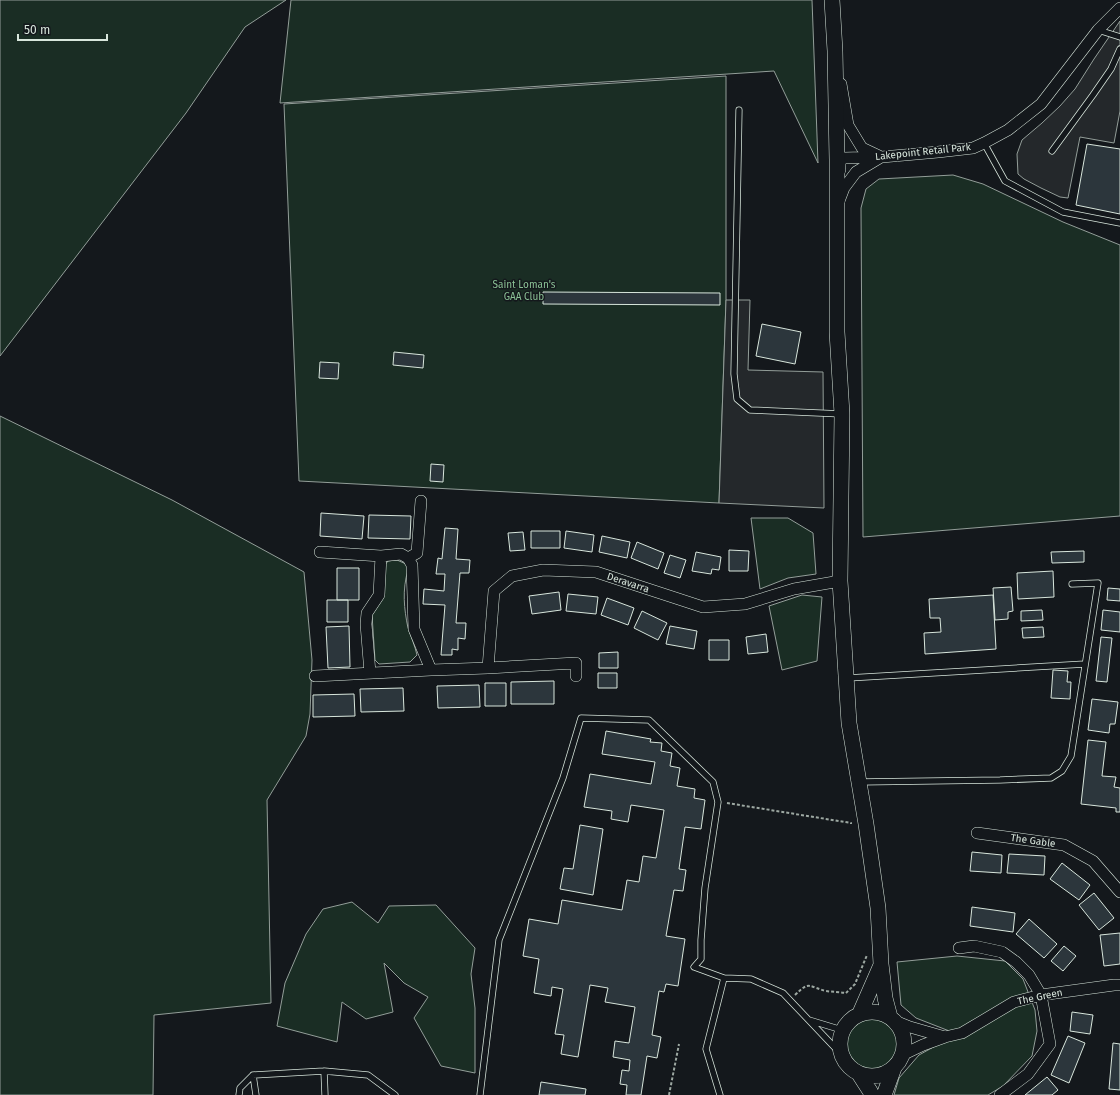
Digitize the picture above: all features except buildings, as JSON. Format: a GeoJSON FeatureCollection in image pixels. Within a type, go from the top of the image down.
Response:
{"type":"FeatureCollection","features":[{"type":"Feature","properties":{"kind":"street"},"geometry":{"type":"LineString","coordinates":[[832,0],[837,188],[837,332],[842,414],[840,581],[846,678],[850,723],[878,908],[881,964],[885,998],[892,1019],[904,1037],[904,1046],[884,1095]]}},
{"type":"Feature","properties":{"kind":"street","name":"Lakepoint Retail Park"},"geometry":{"type":"LineString","coordinates":[[837,188],[840,176],[840,161],[842,159],[882,157],[973,148],[1008,130],[1041,104],[1098,30],[1120,8]]}},
{"type":"Feature","properties":{"kind":"street"},"geometry":{"type":"LineString","coordinates":[[834,51],[848,125],[862,148],[882,157]]}},
{"type":"Feature","properties":{"kind":"street"},"geometry":{"type":"LineString","coordinates":[[837,204],[844,188],[856,172],[882,157]]}},
{"type":"Feature","properties":{"kind":"street"},"geometry":{"type":"LineString","coordinates":[[408,558],[417,553],[422,501]]}},
{"type":"Feature","properties":{"kind":"street"},"geometry":{"type":"LineString","coordinates":[[320,552],[381,556],[401,554],[408,558],[412,565],[414,629],[431,670]]}},
{"type":"Feature","properties":{"kind":"street"},"geometry":{"type":"LineString","coordinates":[[370,673],[366,624],[367,613],[379,595],[381,556]]}},
{"type":"Feature","properties":{"kind":"street","name":"Deravarra"},"geometry":{"type":"LineString","coordinates":[[488,668],[494,591],[512,576],[543,570],[596,572],[703,607],[745,604],[794,589],[840,581]]}},
{"type":"Feature","properties":{"kind":"street"},"geometry":{"type":"LineString","coordinates":[[315,676],[488,668],[576,662],[576,676]]}},
{"type":"Feature","properties":{"kind":"street","name":"The Gable"},"geometry":{"type":"LineString","coordinates":[[977,833],[1064,845],[1094,861],[1120,892]]}},
{"type":"Feature","properties":{"kind":"street"},"geometry":{"type":"LineString","coordinates":[[959,948],[974,946],[1002,952],[1016,962],[1029,975],[1041,995],[1050,1044],[1028,1074],[1000,1095]]}},
{"type":"Feature","properties":{"kind":"street"},"geometry":{"type":"LineString","coordinates":[[860,1014],[881,964]]}},
{"type":"Feature","properties":{"kind":"street"},"geometry":{"type":"LineString","coordinates":[[1117,985],[1120,994]]}},
{"type":"Feature","properties":{"kind":"street","name":"The Green"},"geometry":{"type":"LineString","coordinates":[[898,1062],[923,1045],[962,1033],[1014,1002],[1041,995],[1117,985]]}},
{"type":"Feature","properties":{"kind":"street"},"geometry":{"type":"LineString","coordinates":[[898,1062],[881,1075],[874,1077],[859,1074],[847,1066],[840,1053],[839,1041],[846,1023],[860,1014],[874,1012],[882,1013],[910,1027],[945,1037]]}},
{"type":"Feature","properties":{"kind":"street"},"geometry":{"type":"LineString","coordinates":[[859,1074],[872,1095]]}},
{"type":"Feature","properties":{"kind":"lane"},"geometry":{"type":"LineString","coordinates":[[1098,30],[1120,37]]}},
{"type":"Feature","properties":{"kind":"lane"},"geometry":{"type":"LineString","coordinates":[[1052,151],[1111,69],[1120,49]]}},
{"type":"Feature","properties":{"kind":"lane"},"geometry":{"type":"LineString","coordinates":[[739,110],[734,374],[737,399],[750,410],[842,414]]}},
{"type":"Feature","properties":{"kind":"lane"},"geometry":{"type":"LineString","coordinates":[[984,143],[1005,181],[1063,212],[1120,223]]}},
{"type":"Feature","properties":{"kind":"lane"},"geometry":{"type":"LineString","coordinates":[[859,782],[1051,778],[1062,772],[1071,756],[1098,583],[1072,584]]}},
{"type":"Feature","properties":{"kind":"lane"},"geometry":{"type":"LineString","coordinates":[[846,678],[1085,664]]}},
{"type":"Feature","properties":{"kind":"lane"},"geometry":{"type":"LineString","coordinates":[[480,1095],[499,940],[563,778],[581,718],[649,720],[713,782],[718,802],[704,888],[701,959],[694,967],[724,978],[751,980],[784,994],[840,1053]]}},
{"type":"Feature","properties":{"kind":"lane"},"geometry":{"type":"LineString","coordinates":[[720,1095],[706,1049],[724,978]]}},
{"type":"Feature","properties":{"kind":"lane"},"geometry":{"type":"LineString","coordinates":[[807,1019],[842,1030]]}},
{"type":"Feature","properties":{"kind":"lane"},"geometry":{"type":"LineString","coordinates":[[324,1071],[325,1095]]}},
{"type":"Feature","properties":{"kind":"lane"},"geometry":{"type":"LineString","coordinates":[[239,1095],[240,1088],[253,1075],[324,1071],[368,1075],[395,1095]]}},
{"type":"Feature","properties":{"kind":"lane"},"geometry":{"type":"LineString","coordinates":[[253,1075],[256,1095]]}},
{"type":"Feature","properties":{"kind":"path"},"geometry":{"type":"LineString","coordinates":[[718,802],[851,823],[852,830]]}},
{"type":"Feature","properties":{"kind":"path"},"geometry":{"type":"LineString","coordinates":[[790,1000],[803,987],[810,985],[826,991],[846,993],[855,984],[869,951]]}},
{"type":"Feature","properties":{"kind":"path"},"geometry":{"type":"LineString","coordinates":[[669,1095],[679,1044]]}},
{"type":"Feature","properties":{"kind":"green space"},"geometry":{"type":"Polygon","coordinates":[[[0,0],[286,0],[245,27],[186,113],[0,356],[0,0]]]}},
{"type":"Feature","properties":{"kind":"green space"},"geometry":{"type":"Polygon","coordinates":[[[291,0],[812,0],[818,163],[774,71],[280,103],[291,0]]]}},
{"type":"Feature","properties":{"kind":"green space","name":"Saint Loman's GAA Club"},"geometry":{"type":"Polygon","coordinates":[[[726,76],[726,300],[719,503],[299,481],[284,104],[726,76]]]}},
{"type":"Feature","properties":{"kind":"green space"},"geometry":{"type":"Polygon","coordinates":[[[953,175],[983,184],[1063,222],[1120,245],[1120,516],[863,537],[861,208],[866,189],[879,179],[953,175]]]}},
{"type":"Feature","properties":{"kind":"green space"},"geometry":{"type":"Polygon","coordinates":[[[0,416],[172,500],[304,572],[312,660],[310,714],[306,736],[267,800],[271,1003],[154,1015],[153,1095],[0,1095],[0,416]]]}},
{"type":"Feature","properties":{"kind":"green space"},"geometry":{"type":"Polygon","coordinates":[[[751,518],[788,518],[813,533],[816,574],[788,578],[760,589],[751,518]]]}},
{"type":"Feature","properties":{"kind":"green space"},"geometry":{"type":"Polygon","coordinates":[[[397,560],[406,564],[408,570],[404,592],[405,614],[417,655],[410,662],[379,664],[375,660],[372,615],[383,598],[384,566],[388,561],[397,560]]]}},
{"type":"Feature","properties":{"kind":"green space"},"geometry":{"type":"Polygon","coordinates":[[[802,595],[822,597],[817,661],[782,670],[769,606],[802,595]]]}},
{"type":"Feature","properties":{"kind":"green space"},"geometry":{"type":"Polygon","coordinates":[[[352,902],[378,923],[389,906],[436,905],[475,948],[471,974],[475,1008],[475,1073],[441,1066],[414,1018],[428,997],[404,983],[384,963],[393,1012],[366,1019],[342,1002],[337,1042],[277,1026],[285,983],[306,934],[323,909],[352,902]]]}},
{"type":"Feature","properties":{"kind":"green space"},"geometry":{"type":"Polygon","coordinates":[[[957,956],[1005,961],[1023,979],[1035,1010],[1037,1031],[1032,1056],[1003,1086],[988,1095],[894,1095],[899,1078],[919,1055],[957,1034],[916,1018],[901,1005],[897,962],[957,956]]]}},
{"type":"Feature","properties":{"kind":"green space"},"geometry":{"type":"Polygon","coordinates":[[[868,1016],[878,1016],[893,1024],[899,1033],[901,1044],[899,1055],[893,1064],[878,1072],[868,1072],[857,1067],[850,1060],[845,1049],[845,1039],[850,1028],[857,1021],[868,1016]]]}},
{"type":"Feature","properties":{"kind":"shaded area"},"geometry":{"type":"Polygon","coordinates":[[[1120,21],[1120,111],[1114,143],[1080,137],[1068,198],[1060,197],[1024,179],[1018,174],[1017,154],[1022,140],[1060,106],[1075,89],[1120,21]]]}},
{"type":"Feature","properties":{"kind":"shaded area"},"geometry":{"type":"Polygon","coordinates":[[[726,300],[750,300],[748,370],[823,372],[824,508],[719,503],[726,300]]]}}]}
